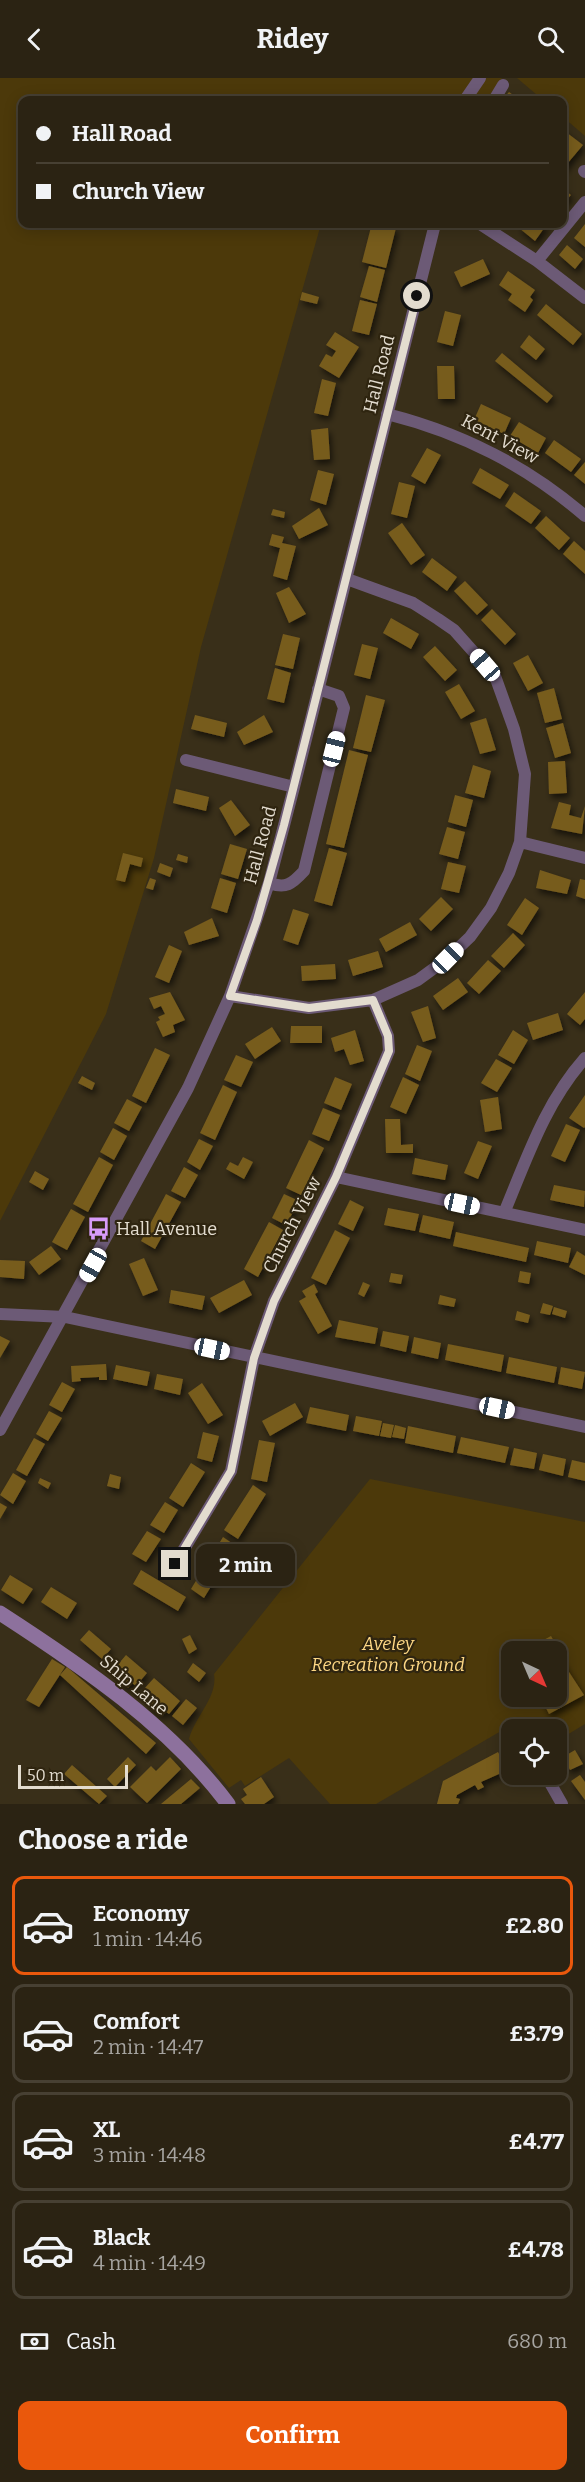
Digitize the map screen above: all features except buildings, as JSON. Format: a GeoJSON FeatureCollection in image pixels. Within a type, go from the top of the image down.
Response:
{"type":"FeatureCollection","features":[{"type":"Feature","properties":{"kind":"street"},"geometry":{"type":"LineString","coordinates":[[468,96],[480,78]]}},
{"type":"Feature","properties":{"kind":"street"},"geometry":{"type":"LineString","coordinates":[[496,96],[503,85]]}},
{"type":"Feature","properties":{"kind":"street"},"geometry":{"type":"LineString","coordinates":[[567,224],[585,202]]}},
{"type":"Feature","properties":{"kind":"street","name":"Hall Road"},"geometry":{"type":"LineString","coordinates":[[0,1430],[188,1088],[230,996],[269,883],[434,228]]}},
{"type":"Feature","properties":{"kind":"street"},"geometry":{"type":"LineString","coordinates":[[486,228],[537,261],[585,298]]}},
{"type":"Feature","properties":{"kind":"street"},"geometry":{"type":"LineString","coordinates":[[537,261],[564,228]]}},
{"type":"Feature","properties":{"kind":"street","name":"Kent View"},"geometry":{"type":"LineString","coordinates":[[387,414],[450,432],[490,450],[554,490],[585,516]]}},
{"type":"Feature","properties":{"kind":"street"},"geometry":{"type":"LineString","coordinates":[[230,996],[309,1008],[373,1000],[418,980],[448,958],[470,937],[500,891],[520,842],[525,774],[514,729],[495,676],[454,630],[438,619],[413,603],[347,579]]}},
{"type":"Feature","properties":{"kind":"street"},"geometry":{"type":"LineString","coordinates":[[269,883],[281,887],[289,885],[304,871],[344,708],[339,696],[318,689]]}},
{"type":"Feature","properties":{"kind":"street"},"geometry":{"type":"LineString","coordinates":[[186,760],[294,787]]}},
{"type":"Feature","properties":{"kind":"street"},"geometry":{"type":"LineString","coordinates":[[520,842],[585,858]]}},
{"type":"Feature","properties":{"kind":"street","name":"Church View"},"geometry":{"type":"LineString","coordinates":[[175,1564],[231,1471],[254,1358],[289,1269],[336,1177],[389,1051],[388,1036],[373,1000]]}},
{"type":"Feature","properties":{"kind":"street"},"geometry":{"type":"LineString","coordinates":[[504,1213],[549,1108],[571,1074],[585,1058]]}},
{"type":"Feature","properties":{"kind":"street"},"geometry":{"type":"LineString","coordinates":[[336,1177],[585,1230]]}},
{"type":"Feature","properties":{"kind":"street"},"geometry":{"type":"LineString","coordinates":[[0,1314],[64,1317],[585,1427]]}},
{"type":"Feature","properties":{"kind":"street","name":"Ship Lane"},"geometry":{"type":"LineString","coordinates":[[0,1613],[69,1657],[169,1739],[228,1804]]}},
{"type":"Feature","properties":{"kind":"street"},"geometry":{"type":"LineString","coordinates":[[551,1785],[561,1804]]}},
{"type":"Feature","properties":{"kind":"green space"},"geometry":{"type":"Polygon","coordinates":[[[0,78],[502,78],[491,96],[18,96],[18,228],[320,228],[201,647],[154,858],[106,1014],[0,1221],[0,78]]]}},
{"type":"Feature","properties":{"kind":"green space"},"geometry":{"type":"Polygon","coordinates":[[[517,78],[585,78],[585,136],[567,120],[567,96],[538,96],[517,78]]]}},
{"type":"Feature","properties":{"kind":"green space","name":"Aveley Recreation Ground"},"geometry":{"type":"Polygon","coordinates":[[[370,1479],[585,1522],[585,1724],[567,1735],[567,1719],[501,1719],[501,1731],[376,1804],[330,1804],[289,1758],[245,1786],[241,1780],[229,1788],[189,1739],[213,1691],[214,1674],[370,1479]]]}},
{"type":"Feature","properties":{"kind":"place","name":"Hall Avenue"},"geometry":{"type":"Point","coordinates":[98,1229]}},
{"type":"Feature","properties":{"kind":"route"},"geometry":{"type":"LineString","coordinates":[[175,1564],[220,1493],[231,1471],[254,1358],[274,1301],[336,1177],[389,1051],[388,1036],[373,1000],[309,1008],[230,996],[269,883],[417,296]]}}]}
